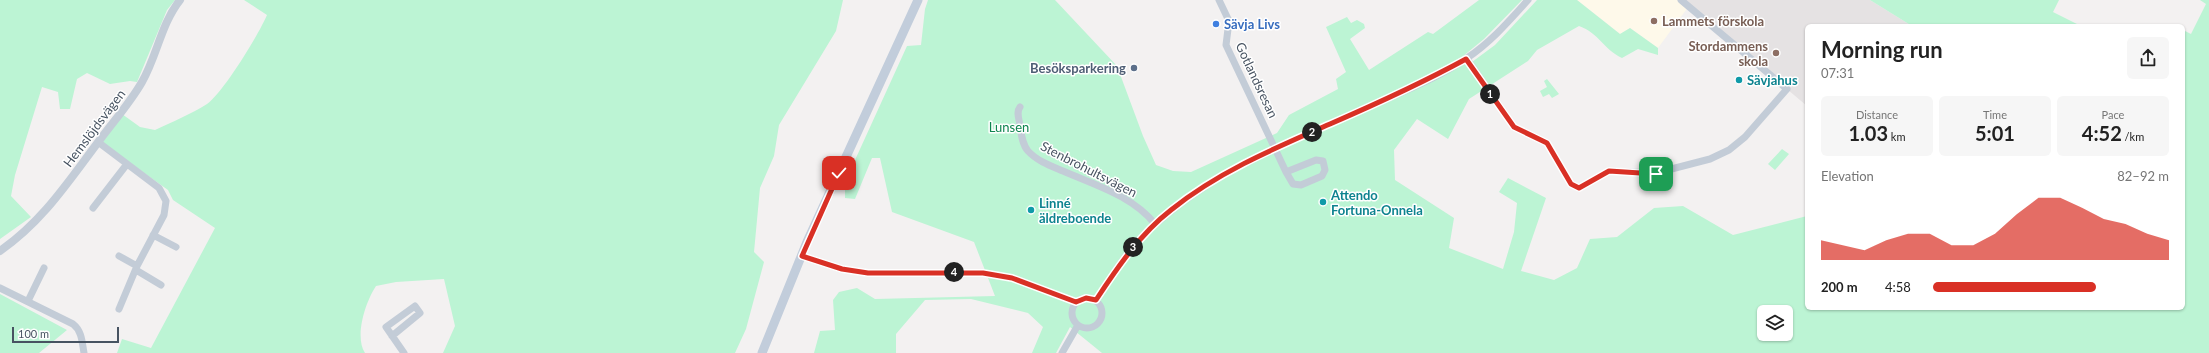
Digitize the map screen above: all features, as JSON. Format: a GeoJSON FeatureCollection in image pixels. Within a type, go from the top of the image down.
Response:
{"type":"FeatureCollection","features":[{"type":"Feature","properties":{"kind":"main road"},"geometry":{"type":"LineString","coordinates":[[762,353],[802,256],[918,0]]}},
{"type":"Feature","properties":{"kind":"street","name":"Hemslöjdsvägen"},"geometry":{"type":"LineString","coordinates":[[0,251],[30,226],[56,200],[142,82],[168,20],[180,0]]}},
{"type":"Feature","properties":{"kind":"street","name":"Gotlandsresan"},"geometry":{"type":"LineString","coordinates":[[1219,0],[1229,21],[1226,45],[1275,147]]}},
{"type":"Feature","properties":{"kind":"street"},"geometry":{"type":"LineString","coordinates":[[1096,300],[1137,242],[1155,224],[1191,194],[1275,147],[1401,93],[1466,59],[1489,42],[1528,0]]}},
{"type":"Feature","properties":{"kind":"street"},"geometry":{"type":"LineString","coordinates":[[1466,59],[1514,127],[1547,143],[1571,184],[1579,188],[1609,171],[1656,174],[1710,158],[1729,150],[1745,137],[1787,89],[1681,0]]}},
{"type":"Feature","properties":{"kind":"street","name":"Stenbrohultsvägen"},"geometry":{"type":"LineString","coordinates":[[1020,107],[1018,113],[1019,122],[1023,140],[1028,151],[1040,161],[1123,198],[1144,211],[1155,224]]}},
{"type":"Feature","properties":{"kind":"street"},"geometry":{"type":"LineString","coordinates":[[98,142],[163,194],[166,207],[136,268],[119,309]]}},
{"type":"Feature","properties":{"kind":"street"},"geometry":{"type":"LineString","coordinates":[[1275,147],[1286,172],[1293,184],[1301,185],[1322,176],[1324,165],[1323,161],[1316,160],[1286,172]]}},
{"type":"Feature","properties":{"kind":"street"},"geometry":{"type":"LineString","coordinates":[[93,208],[127,164]]}},
{"type":"Feature","properties":{"kind":"street"},"geometry":{"type":"LineString","coordinates":[[153,235],[176,247]]}},
{"type":"Feature","properties":{"kind":"street"},"geometry":{"type":"LineString","coordinates":[[119,256],[161,285]]}},
{"type":"Feature","properties":{"kind":"street"},"geometry":{"type":"LineString","coordinates":[[802,256],[842,269],[868,273],[983,273],[1012,278],[1076,302],[1086,298],[1096,300]]}},
{"type":"Feature","properties":{"kind":"street"},"geometry":{"type":"LineString","coordinates":[[28,301],[44,268]]}},
{"type":"Feature","properties":{"kind":"street"},"geometry":{"type":"LineString","coordinates":[[0,288],[28,301],[78,328],[84,353]]}},
{"type":"Feature","properties":{"kind":"street"},"geometry":{"type":"LineString","coordinates":[[1076,302],[1072,314],[1074,320],[1086,328],[1093,327],[1100,321],[1102,311],[1096,300]]}},
{"type":"Feature","properties":{"kind":"street"},"geometry":{"type":"LineString","coordinates":[[392,336],[420,313],[415,306],[386,327],[392,336],[404,353]]}},
{"type":"Feature","properties":{"kind":"street"},"geometry":{"type":"LineString","coordinates":[[1062,353],[1078,324]]}},
{"type":"Feature","properties":{"kind":"shaded area"},"geometry":{"type":"Polygon","coordinates":[[[1577,0],[1681,0],[1689,6],[1658,48],[1630,28],[1620,34],[1577,0]]]}},
{"type":"Feature","properties":{"kind":"shaded area","name":"Stordammens skola"},"geometry":{"type":"Polygon","coordinates":[[[1681,0],[1870,0],[1909,24],[1805,24],[1805,104],[1681,0]]]}},
{"type":"Feature","properties":{"kind":"green space"},"geometry":{"type":"Polygon","coordinates":[[[0,0],[175,0],[167,10],[137,82],[130,81],[110,84],[87,73],[77,79],[70,109],[60,109],[58,92],[42,87],[15,175],[11,196],[31,217],[0,239],[0,0]]]}},
{"type":"Feature","properties":{"kind":"green space"},"geometry":{"type":"Polygon","coordinates":[[[244,0],[843,0],[836,31],[779,125],[774,156],[760,188],[754,252],[764,262],[746,329],[735,353],[443,353],[455,326],[444,279],[396,282],[376,286],[365,309],[361,328],[362,346],[365,353],[117,353],[122,339],[151,348],[215,228],[173,200],[168,190],[102,143],[122,114],[140,127],[155,130],[195,111],[214,98],[240,62],[267,15],[244,0]]]}},
{"type":"Feature","properties":{"kind":"green space","name":"Lunsen"},"geometry":{"type":"Polygon","coordinates":[[[928,0],[1055,0],[1117,66],[1143,136],[1156,165],[1173,171],[1191,172],[1277,133],[1289,115],[1338,89],[1336,79],[1346,72],[1326,27],[1347,17],[1351,23],[1357,20],[1364,24],[1365,28],[1350,39],[1369,70],[1428,32],[1433,34],[1479,0],[1522,0],[1484,39],[1462,57],[1484,85],[1472,62],[1495,45],[1537,0],[1577,0],[1620,34],[1630,28],[1658,48],[1658,55],[1638,49],[1622,58],[1610,50],[1586,29],[1579,26],[1537,50],[1528,61],[1469,99],[1448,139],[1417,119],[1394,150],[1395,180],[1454,218],[1449,248],[1503,269],[1514,232],[1517,203],[1499,192],[1508,178],[1546,198],[1521,271],[1554,280],[1577,268],[1590,239],[1617,237],[1654,208],[1683,206],[1733,235],[1805,217],[1805,310],[2185,310],[2185,31],[2191,34],[2206,4],[2200,0],[2209,0],[2209,353],[1102,353],[1070,327],[1056,353],[1032,353],[1043,327],[1028,313],[971,299],[925,300],[896,334],[896,353],[814,353],[820,331],[835,330],[833,300],[839,292],[857,288],[875,299],[995,296],[974,242],[892,212],[880,158],[872,158],[855,199],[845,198],[845,182],[907,46],[921,45],[925,9],[928,0]]]}},
{"type":"Feature","properties":{"kind":"green space"},"geometry":{"type":"Polygon","coordinates":[[[1870,0],[2059,0],[2053,12],[2077,24],[1909,24],[1870,0]]]}},
{"type":"Feature","properties":{"kind":"green space"},"geometry":{"type":"Polygon","coordinates":[[[1547,79],[1559,94],[1552,98],[1549,94],[1543,97],[1540,91],[1547,87],[1544,81],[1547,79]]]}},
{"type":"Feature","properties":{"kind":"green space"},"geometry":{"type":"Polygon","coordinates":[[[1782,149],[1789,154],[1775,170],[1768,164],[1782,149]]]}},
{"type":"Feature","properties":{"kind":"green space"},"geometry":{"type":"Polygon","coordinates":[[[0,294],[67,330],[39,353],[0,353],[0,294]]]}},
{"type":"Feature","properties":{"kind":"place","name":"Lammets förskola"},"geometry":{"type":"Point","coordinates":[1654,21]}},
{"type":"Feature","properties":{"kind":"place","name":"Sävja Livs"},"geometry":{"type":"Point","coordinates":[1216,24]}},
{"type":"Feature","properties":{"kind":"place","name":"Stordammens skola"},"geometry":{"type":"Point","coordinates":[1776,53]}},
{"type":"Feature","properties":{"kind":"place","name":"Besöksparkering"},"geometry":{"type":"Point","coordinates":[1134,68]}},
{"type":"Feature","properties":{"kind":"place","name":"Sävjahus"},"geometry":{"type":"Point","coordinates":[1739,80]}},
{"type":"Feature","properties":{"kind":"place","name":"Attendo Fortuna-Onnela"},"geometry":{"type":"Point","coordinates":[1323,202]}},
{"type":"Feature","properties":{"kind":"place","name":"Linné äldreboende"},"geometry":{"type":"Point","coordinates":[1031,210]}},
{"type":"Feature","properties":{"kind":"route"},"geometry":{"type":"LineString","coordinates":[[839,173],[802,256],[842,269],[868,273],[983,273],[1012,278],[1076,302],[1083,298],[1092,298],[1096,300],[1137,242],[1169,210],[1191,194],[1275,147],[1401,93],[1466,59],[1485,88],[1514,127],[1547,143],[1571,184],[1579,188],[1609,171],[1656,174]]}}]}
